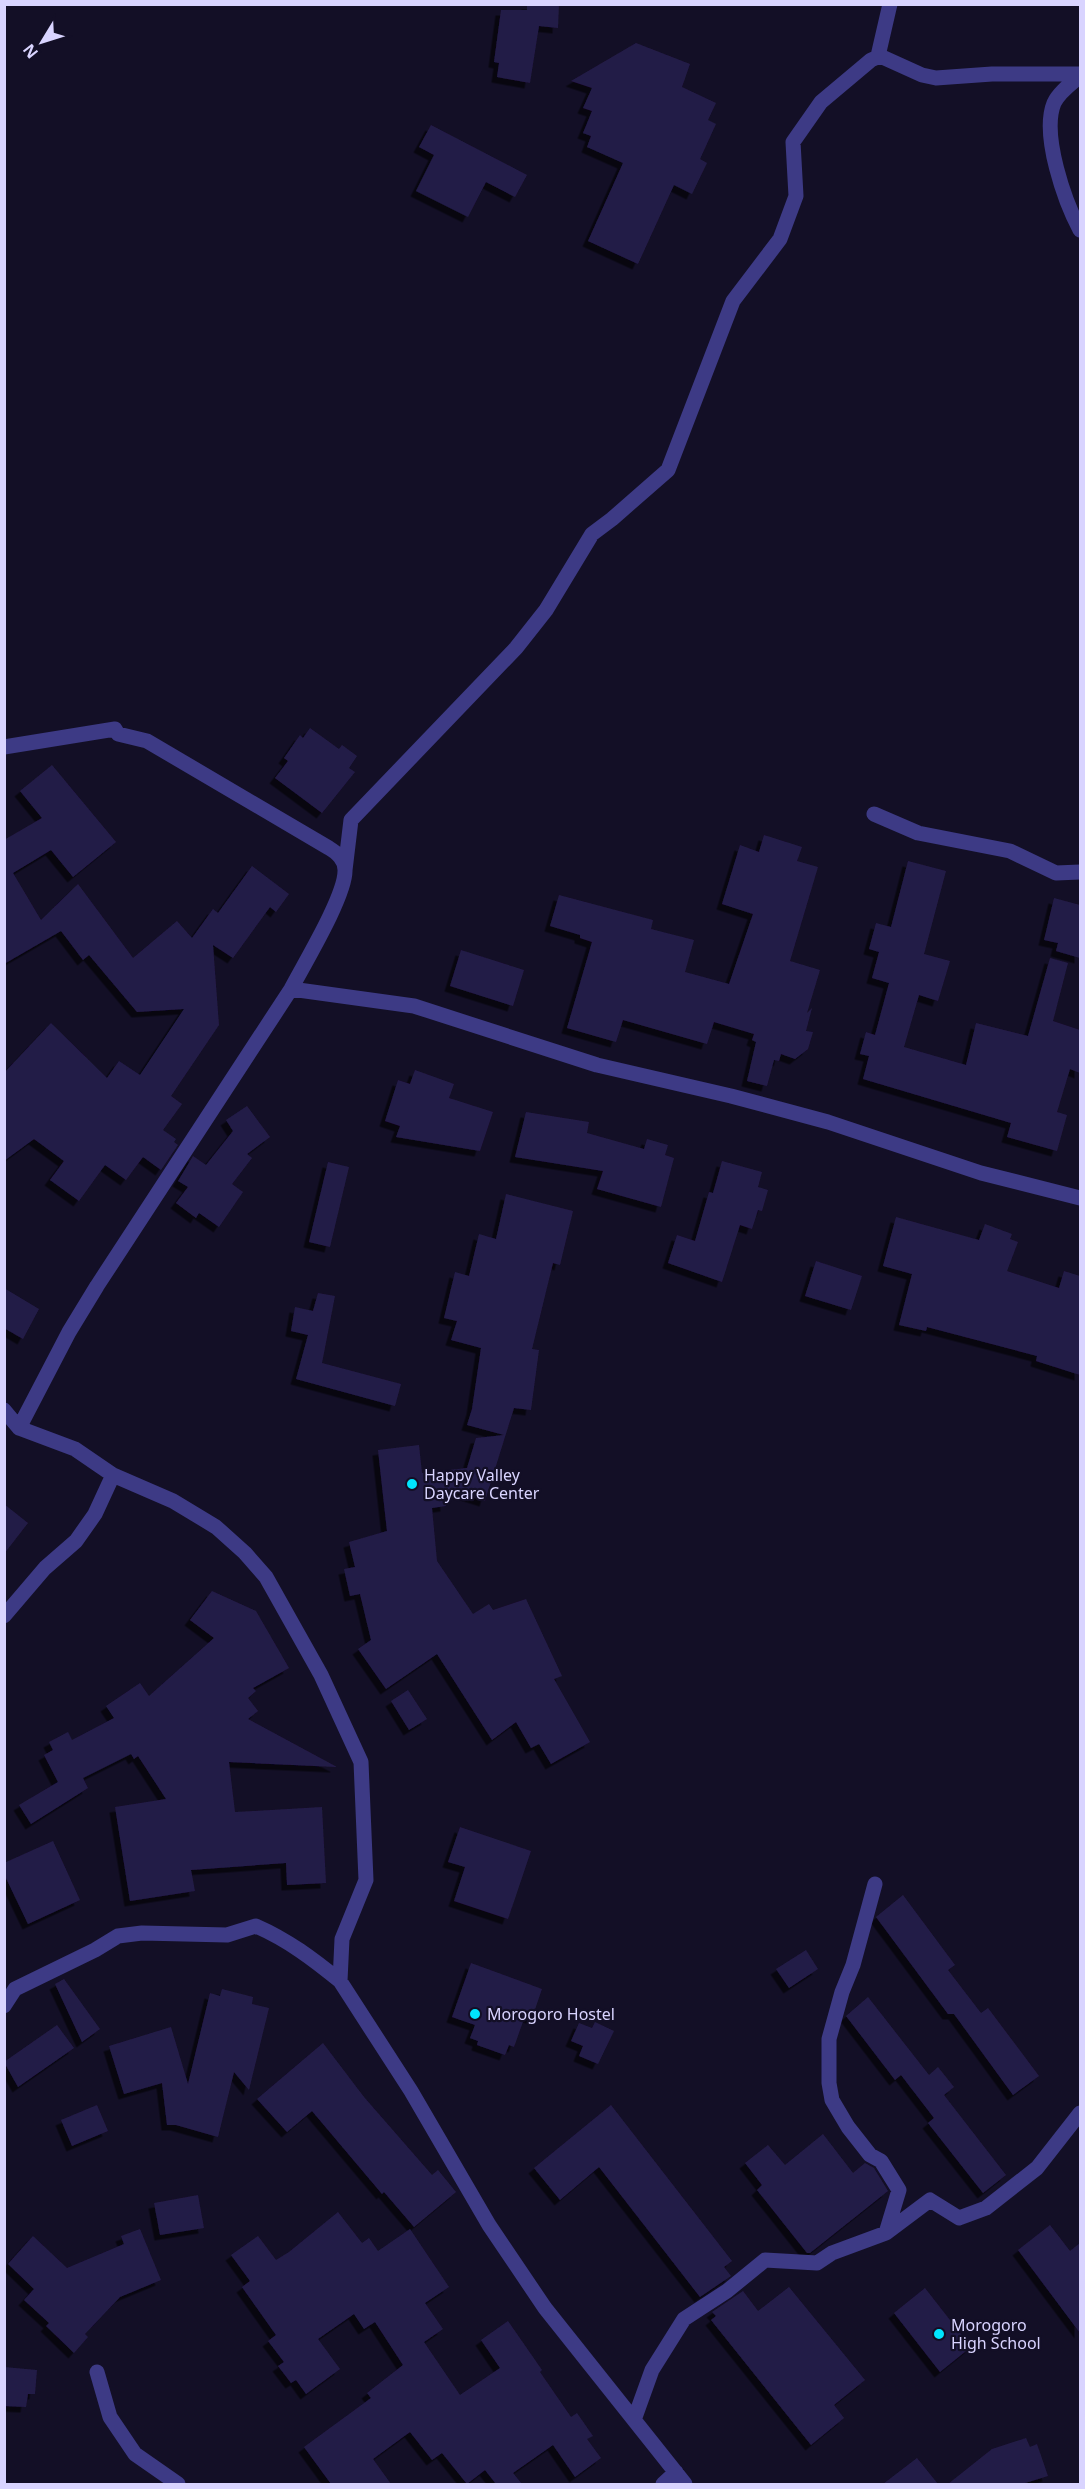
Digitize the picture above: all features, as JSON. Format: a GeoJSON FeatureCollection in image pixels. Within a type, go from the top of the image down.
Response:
{"type":"FeatureCollection","features":[{"type":"Feature","properties":{"kind":"street"},"geometry":{"type":"LineString","coordinates":[[19,1428],[69,1332],[97,1286],[291,988],[314,948],[338,896],[345,870],[351,820],[516,648],[546,610],[592,534],[668,470],[733,301],[780,239],[796,196],[793,142],[821,102],[878,56],[890,4]]}},
{"type":"Feature","properties":{"kind":"street"},"geometry":{"type":"LineString","coordinates":[[878,56],[922,75],[936,78],[1013,74],[1080,75]]}},
{"type":"Feature","properties":{"kind":"street"},"geometry":{"type":"LineString","coordinates":[[1080,75],[1054,102],[1052,129],[1058,171],[1069,206],[1080,230]]}},
{"type":"Feature","properties":{"kind":"street"},"geometry":{"type":"LineString","coordinates":[[4,747],[115,729],[118,734],[147,741],[329,848],[340,856],[345,870]]}},
{"type":"Feature","properties":{"kind":"street"},"geometry":{"type":"LineString","coordinates":[[874,814],[918,833],[1010,851],[1056,873],[1080,872]]}},
{"type":"Feature","properties":{"kind":"street"},"geometry":{"type":"LineString","coordinates":[[291,988],[414,1006],[597,1065],[774,1107],[828,1122],[981,1173],[1080,1198]]}},
{"type":"Feature","properties":{"kind":"street"},"geometry":{"type":"LineString","coordinates":[[4,1410],[19,1428],[75,1449],[112,1475],[173,1501],[216,1527],[245,1553],[266,1577],[321,1675],[361,1762],[366,1880],[342,1939],[340,1981]]}},
{"type":"Feature","properties":{"kind":"street"},"geometry":{"type":"LineString","coordinates":[[4,1616],[45,1568],[76,1541],[95,1514],[112,1475]]}},
{"type":"Feature","properties":{"kind":"street"},"geometry":{"type":"LineString","coordinates":[[875,1884],[853,1965],[842,1992],[829,2039],[829,2083],[832,2100],[848,2127],[870,2155],[881,2161],[899,2190],[886,2233]]}},
{"type":"Feature","properties":{"kind":"street"},"geometry":{"type":"LineString","coordinates":[[4,2006],[15,1989],[95,1950],[118,1936],[142,1933],[227,1935],[256,1926],[279,1936],[304,1952],[340,1981],[411,2091],[489,2225],[545,2308],[680,2478],[663,2484]]}},
{"type":"Feature","properties":{"kind":"street"},"geometry":{"type":"LineString","coordinates":[[634,2420],[652,2370],[684,2319],[727,2291],[765,2260],[817,2263],[832,2253],[886,2233],[930,2200],[959,2218],[986,2208],[1037,2168],[1080,2113]]}},
{"type":"Feature","properties":{"kind":"street"},"geometry":{"type":"LineString","coordinates":[[97,2372],[110,2417],[135,2454],[178,2484]]}},
{"type":"Feature","properties":{"kind":"building"},"geometry":{"type":"Polygon","coordinates":[[[527,4],[559,4],[558,28],[539,26],[530,83],[497,77],[499,63],[494,62],[501,10],[527,10],[527,4]]]}},
{"type":"Feature","properties":{"kind":"building"},"geometry":{"type":"Polygon","coordinates":[[[636,43],[690,64],[682,87],[716,103],[708,120],[716,124],[700,159],[707,163],[692,194],[674,185],[638,264],[588,241],[623,163],[587,147],[591,136],[583,133],[592,111],[583,108],[592,88],[571,81],[636,43]]]}},
{"type":"Feature","properties":{"kind":"building"},"geometry":{"type":"Polygon","coordinates":[[[431,125],[527,175],[515,197],[486,182],[468,217],[416,191],[434,155],[419,147],[431,125]]]}},
{"type":"Feature","properties":{"kind":"building"},"geometry":{"type":"Polygon","coordinates":[[[310,728],[339,749],[342,745],[357,756],[349,768],[355,772],[322,813],[275,778],[288,761],[284,758],[300,735],[303,738],[310,728]]]}},
{"type":"Feature","properties":{"kind":"building"},"geometry":{"type":"Polygon","coordinates":[[[52,765],[116,842],[73,877],[51,850],[13,873],[41,920],[78,884],[133,958],[177,921],[192,938],[213,909],[218,913],[252,866],[289,894],[276,912],[270,907],[233,958],[213,945],[219,1025],[171,1096],[182,1104],[163,1130],[176,1139],[174,1142],[178,1145],[161,1170],[143,1157],[126,1180],[105,1165],[79,1201],[50,1180],[64,1161],[34,1139],[4,1161],[4,1073],[51,1023],[107,1078],[119,1061],[140,1075],[184,1009],[137,1012],[89,955],[83,960],[61,931],[4,964],[4,840],[42,818],[20,791],[52,765]]]}},
{"type":"Feature","properties":{"kind":"building"},"geometry":{"type":"Polygon","coordinates":[[[764,835],[802,847],[797,861],[818,867],[790,961],[820,970],[807,1013],[812,1008],[806,1031],[813,1032],[808,1049],[795,1059],[781,1054],[779,1061],[774,1060],[767,1086],[747,1081],[756,1042],[752,1040],[754,1034],[714,1022],[707,1044],[623,1020],[616,1042],[567,1028],[592,942],[580,938],[580,935],[550,926],[559,895],[653,920],[651,929],[694,940],[685,972],[729,984],[753,914],[722,904],[740,845],[759,852],[764,835]]]}},
{"type":"Feature","properties":{"kind":"building"},"geometry":{"type":"Polygon","coordinates":[[[908,861],[946,871],[924,954],[950,961],[938,1001],[919,995],[904,1047],[966,1065],[976,1023],[1028,1036],[1050,958],[1068,963],[1053,1021],[1080,1030],[1080,1073],[1070,1069],[1057,1112],[1067,1115],[1057,1151],[1007,1137],[1011,1123],[863,1079],[869,1056],[860,1054],[866,1032],[875,1035],[889,983],[872,978],[879,952],[869,949],[876,923],[891,927],[908,861]]]}},
{"type":"Feature","properties":{"kind":"building"},"geometry":{"type":"Polygon","coordinates":[[[1054,898],[1080,905],[1080,958],[1056,951],[1058,943],[1044,940],[1054,898]]]}},
{"type":"Feature","properties":{"kind":"building"},"geometry":{"type":"Polygon","coordinates":[[[461,950],[524,970],[513,1006],[450,986],[461,950]]]}},
{"type":"Feature","properties":{"kind":"building"},"geometry":{"type":"Polygon","coordinates":[[[415,1070],[454,1084],[449,1098],[493,1112],[480,1151],[396,1137],[400,1126],[385,1121],[398,1080],[410,1084],[415,1070]]]}},
{"type":"Feature","properties":{"kind":"building"},"geometry":{"type":"Polygon","coordinates":[[[247,1106],[270,1137],[247,1154],[252,1158],[232,1184],[243,1192],[219,1227],[199,1213],[196,1218],[176,1203],[188,1187],[178,1181],[193,1156],[206,1165],[233,1131],[226,1120],[247,1106]]]}},
{"type":"Feature","properties":{"kind":"building"},"geometry":{"type":"Polygon","coordinates":[[[526,1112],[589,1122],[587,1133],[644,1149],[647,1139],[668,1145],[665,1155],[674,1158],[661,1207],[597,1189],[603,1171],[515,1157],[526,1112]]]}},
{"type":"Feature","properties":{"kind":"building"},"geometry":{"type":"Polygon","coordinates":[[[722,1161],[762,1172],[758,1187],[768,1190],[762,1211],[758,1210],[752,1229],[740,1225],[722,1282],[668,1263],[677,1235],[695,1241],[709,1192],[713,1193],[722,1161]]]}},
{"type":"Feature","properties":{"kind":"building"},"geometry":{"type":"Polygon","coordinates":[[[328,1162],[349,1167],[330,1247],[309,1242],[328,1162]]]}},
{"type":"Feature","properties":{"kind":"building"},"geometry":{"type":"Polygon","coordinates":[[[506,1194],[573,1211],[560,1265],[553,1263],[532,1349],[539,1350],[531,1410],[514,1408],[485,1501],[444,1488],[446,1506],[432,1508],[437,1561],[473,1614],[489,1604],[493,1610],[526,1599],[562,1676],[554,1679],[590,1742],[551,1764],[539,1744],[531,1748],[516,1722],[492,1740],[437,1654],[386,1689],[358,1649],[371,1640],[360,1594],[350,1596],[344,1569],[355,1567],[349,1542],[387,1531],[378,1450],[419,1445],[422,1473],[467,1468],[476,1438],[504,1435],[467,1425],[472,1409],[481,1348],[451,1340],[457,1321],[444,1318],[455,1272],[469,1276],[479,1234],[496,1239],[506,1194]]]}},
{"type":"Feature","properties":{"kind":"building"},"geometry":{"type":"Polygon","coordinates":[[[896,1217],[979,1240],[985,1224],[1012,1234],[1010,1239],[1018,1242],[1007,1271],[1059,1288],[1064,1271],[1080,1276],[1080,1375],[1036,1361],[1037,1356],[927,1327],[926,1331],[899,1325],[912,1274],[883,1266],[896,1217]]]}},
{"type":"Feature","properties":{"kind":"building"},"geometry":{"type":"Polygon","coordinates":[[[816,1261],[862,1276],[851,1310],[805,1296],[816,1261]]]}},
{"type":"Feature","properties":{"kind":"building"},"geometry":{"type":"Polygon","coordinates":[[[4,1288],[39,1309],[23,1339],[4,1328],[4,1288]]]}},
{"type":"Feature","properties":{"kind":"building"},"geometry":{"type":"Polygon","coordinates":[[[318,1293],[335,1296],[322,1363],[401,1384],[395,1406],[296,1379],[308,1335],[291,1331],[295,1307],[313,1311],[318,1293]]]}},
{"type":"Feature","properties":{"kind":"building"},"geometry":{"type":"Polygon","coordinates":[[[4,1504],[28,1523],[4,1554],[4,1504]]]}},
{"type":"Feature","properties":{"kind":"building"},"geometry":{"type":"Polygon","coordinates":[[[212,1591],[256,1611],[289,1668],[253,1688],[256,1691],[248,1698],[258,1711],[248,1719],[337,1767],[229,1762],[235,1812],[322,1807],[326,1883],[287,1885],[286,1863],[191,1870],[195,1891],[130,1901],[115,1807],[166,1799],[138,1756],[134,1759],[131,1754],[83,1778],[88,1788],[31,1824],[19,1805],[58,1782],[44,1755],[53,1750],[49,1742],[68,1732],[72,1740],[114,1718],[106,1706],[140,1683],[149,1696],[214,1638],[190,1620],[212,1591]]]}},
{"type":"Feature","properties":{"kind":"building"},"geometry":{"type":"Polygon","coordinates":[[[408,1690],[427,1719],[409,1730],[391,1701],[408,1690]]]}},
{"type":"Feature","properties":{"kind":"building"},"geometry":{"type":"Polygon","coordinates":[[[460,1827],[531,1851],[508,1919],[454,1901],[465,1867],[448,1862],[460,1827]]]}},
{"type":"Feature","properties":{"kind":"building"},"geometry":{"type":"Polygon","coordinates":[[[53,1841],[80,1900],[28,1924],[4,1874],[4,1863],[53,1841]]]}},
{"type":"Feature","properties":{"kind":"building"},"geometry":{"type":"Polygon","coordinates":[[[903,1895],[955,1965],[948,1970],[981,2013],[988,2008],[1039,2076],[1013,2095],[954,2014],[948,2014],[876,1917],[903,1895]]]}},
{"type":"Feature","properties":{"kind":"building"},"geometry":{"type":"Polygon","coordinates":[[[806,1950],[818,1969],[789,1988],[776,1969],[806,1950]]]}},
{"type":"Feature","properties":{"kind":"building"},"geometry":{"type":"Polygon","coordinates":[[[471,1963],[542,1989],[532,2018],[525,2016],[514,2047],[509,2045],[505,2055],[477,2045],[478,2041],[470,2038],[475,2025],[452,2017],[471,1963]]]}},
{"type":"Feature","properties":{"kind":"building"},"geometry":{"type":"Polygon","coordinates":[[[64,1979],[100,2029],[82,2042],[55,1984],[64,1979]]]}},
{"type":"Feature","properties":{"kind":"building"},"geometry":{"type":"Polygon","coordinates":[[[222,1989],[253,1997],[252,2004],[269,2008],[249,2090],[234,2072],[218,2137],[176,2125],[167,2125],[162,2083],[124,2094],[109,2046],[171,2027],[188,2084],[210,1993],[220,1996],[222,1989]]]}},
{"type":"Feature","properties":{"kind":"building"},"geometry":{"type":"Polygon","coordinates":[[[868,1997],[929,2075],[938,2067],[954,2087],[944,2095],[1006,2175],[983,2193],[928,2123],[934,2118],[901,2075],[895,2080],[846,2016],[868,1997]]]}},
{"type":"Feature","properties":{"kind":"building"},"geometry":{"type":"Polygon","coordinates":[[[595,2022],[614,2031],[598,2064],[579,2056],[583,2046],[571,2041],[579,2023],[592,2028],[595,2022]]]}},
{"type":"Feature","properties":{"kind":"building"},"geometry":{"type":"Polygon","coordinates":[[[57,2025],[74,2048],[18,2087],[4,2062],[57,2025]]]}},
{"type":"Feature","properties":{"kind":"building"},"geometry":{"type":"Polygon","coordinates":[[[323,2043],[364,2097],[432,2175],[438,2170],[456,2192],[414,2227],[384,2192],[382,2194],[312,2111],[287,2132],[257,2099],[323,2043]]]}},
{"type":"Feature","properties":{"kind":"building"},"geometry":{"type":"Polygon","coordinates":[[[97,2105],[108,2131],[72,2146],[61,2120],[97,2105]]]}},
{"type":"Feature","properties":{"kind":"building"},"geometry":{"type":"Polygon","coordinates":[[[611,2105],[732,2261],[724,2267],[731,2276],[700,2297],[599,2167],[560,2200],[534,2168],[611,2105]]]}},
{"type":"Feature","properties":{"kind":"building"},"geometry":{"type":"Polygon","coordinates":[[[823,2134],[853,2173],[865,2163],[874,2168],[888,2191],[810,2253],[807,2253],[757,2190],[762,2185],[745,2163],[768,2145],[785,2165],[823,2134]]]}},
{"type":"Feature","properties":{"kind":"building"},"geometry":{"type":"Polygon","coordinates":[[[198,2195],[204,2228],[160,2235],[154,2203],[198,2195]]]}},
{"type":"Feature","properties":{"kind":"building"},"geometry":{"type":"Polygon","coordinates":[[[338,2212],[362,2243],[369,2238],[378,2251],[410,2229],[449,2287],[425,2303],[443,2329],[424,2342],[460,2395],[500,2368],[481,2340],[508,2321],[571,2417],[577,2413],[593,2436],[587,2439],[601,2458],[575,2477],[553,2445],[513,2473],[522,2484],[496,2484],[485,2470],[467,2484],[442,2453],[432,2460],[410,2432],[373,2459],[391,2484],[331,2484],[304,2447],[371,2398],[367,2393],[403,2365],[375,2322],[364,2329],[354,2314],[318,2339],[340,2369],[306,2394],[296,2380],[291,2383],[278,2366],[284,2362],[268,2341],[276,2335],[242,2287],[250,2281],[231,2255],[258,2236],[276,2260],[338,2212]]]}},
{"type":"Feature","properties":{"kind":"building"},"geometry":{"type":"Polygon","coordinates":[[[1050,2225],[1070,2251],[1080,2243],[1080,2333],[1018,2250],[1050,2225]]]}},
{"type":"Feature","properties":{"kind":"building"},"geometry":{"type":"Polygon","coordinates":[[[140,2229],[161,2280],[120,2297],[85,2334],[88,2337],[74,2353],[46,2326],[49,2323],[24,2300],[34,2289],[8,2264],[33,2236],[67,2268],[124,2244],[121,2236],[140,2229]]]}},
{"type":"Feature","properties":{"kind":"building"},"geometry":{"type":"Polygon","coordinates":[[[789,2287],[865,2380],[834,2405],[844,2418],[811,2445],[711,2320],[716,2316],[712,2312],[743,2291],[758,2311],[789,2287]]]}},
{"type":"Feature","properties":{"kind":"building"},"geometry":{"type":"Polygon","coordinates":[[[925,2288],[971,2347],[940,2372],[894,2313],[925,2288]]]}},
{"type":"Feature","properties":{"kind":"building"},"geometry":{"type":"Polygon","coordinates":[[[4,2367],[37,2370],[35,2394],[28,2394],[26,2407],[4,2406],[4,2367]]]}},
{"type":"Feature","properties":{"kind":"building"},"geometry":{"type":"Polygon","coordinates":[[[1026,2438],[1030,2447],[1037,2444],[1048,2476],[1022,2484],[948,2484],[992,2449],[1026,2438]]]}},
{"type":"Feature","properties":{"kind":"building"},"geometry":{"type":"Polygon","coordinates":[[[917,2458],[938,2484],[883,2484],[917,2458]]]}},
{"type":"Feature","properties":{"kind":"place","name":"Happy Valley Daycare Center"},"geometry":{"type":"Point","coordinates":[412,1484]}},
{"type":"Feature","properties":{"kind":"place","name":"Morogoro Hostel"},"geometry":{"type":"Point","coordinates":[475,2014]}},
{"type":"Feature","properties":{"kind":"place","name":"Morogoro High School"},"geometry":{"type":"Point","coordinates":[939,2334]}}]}
